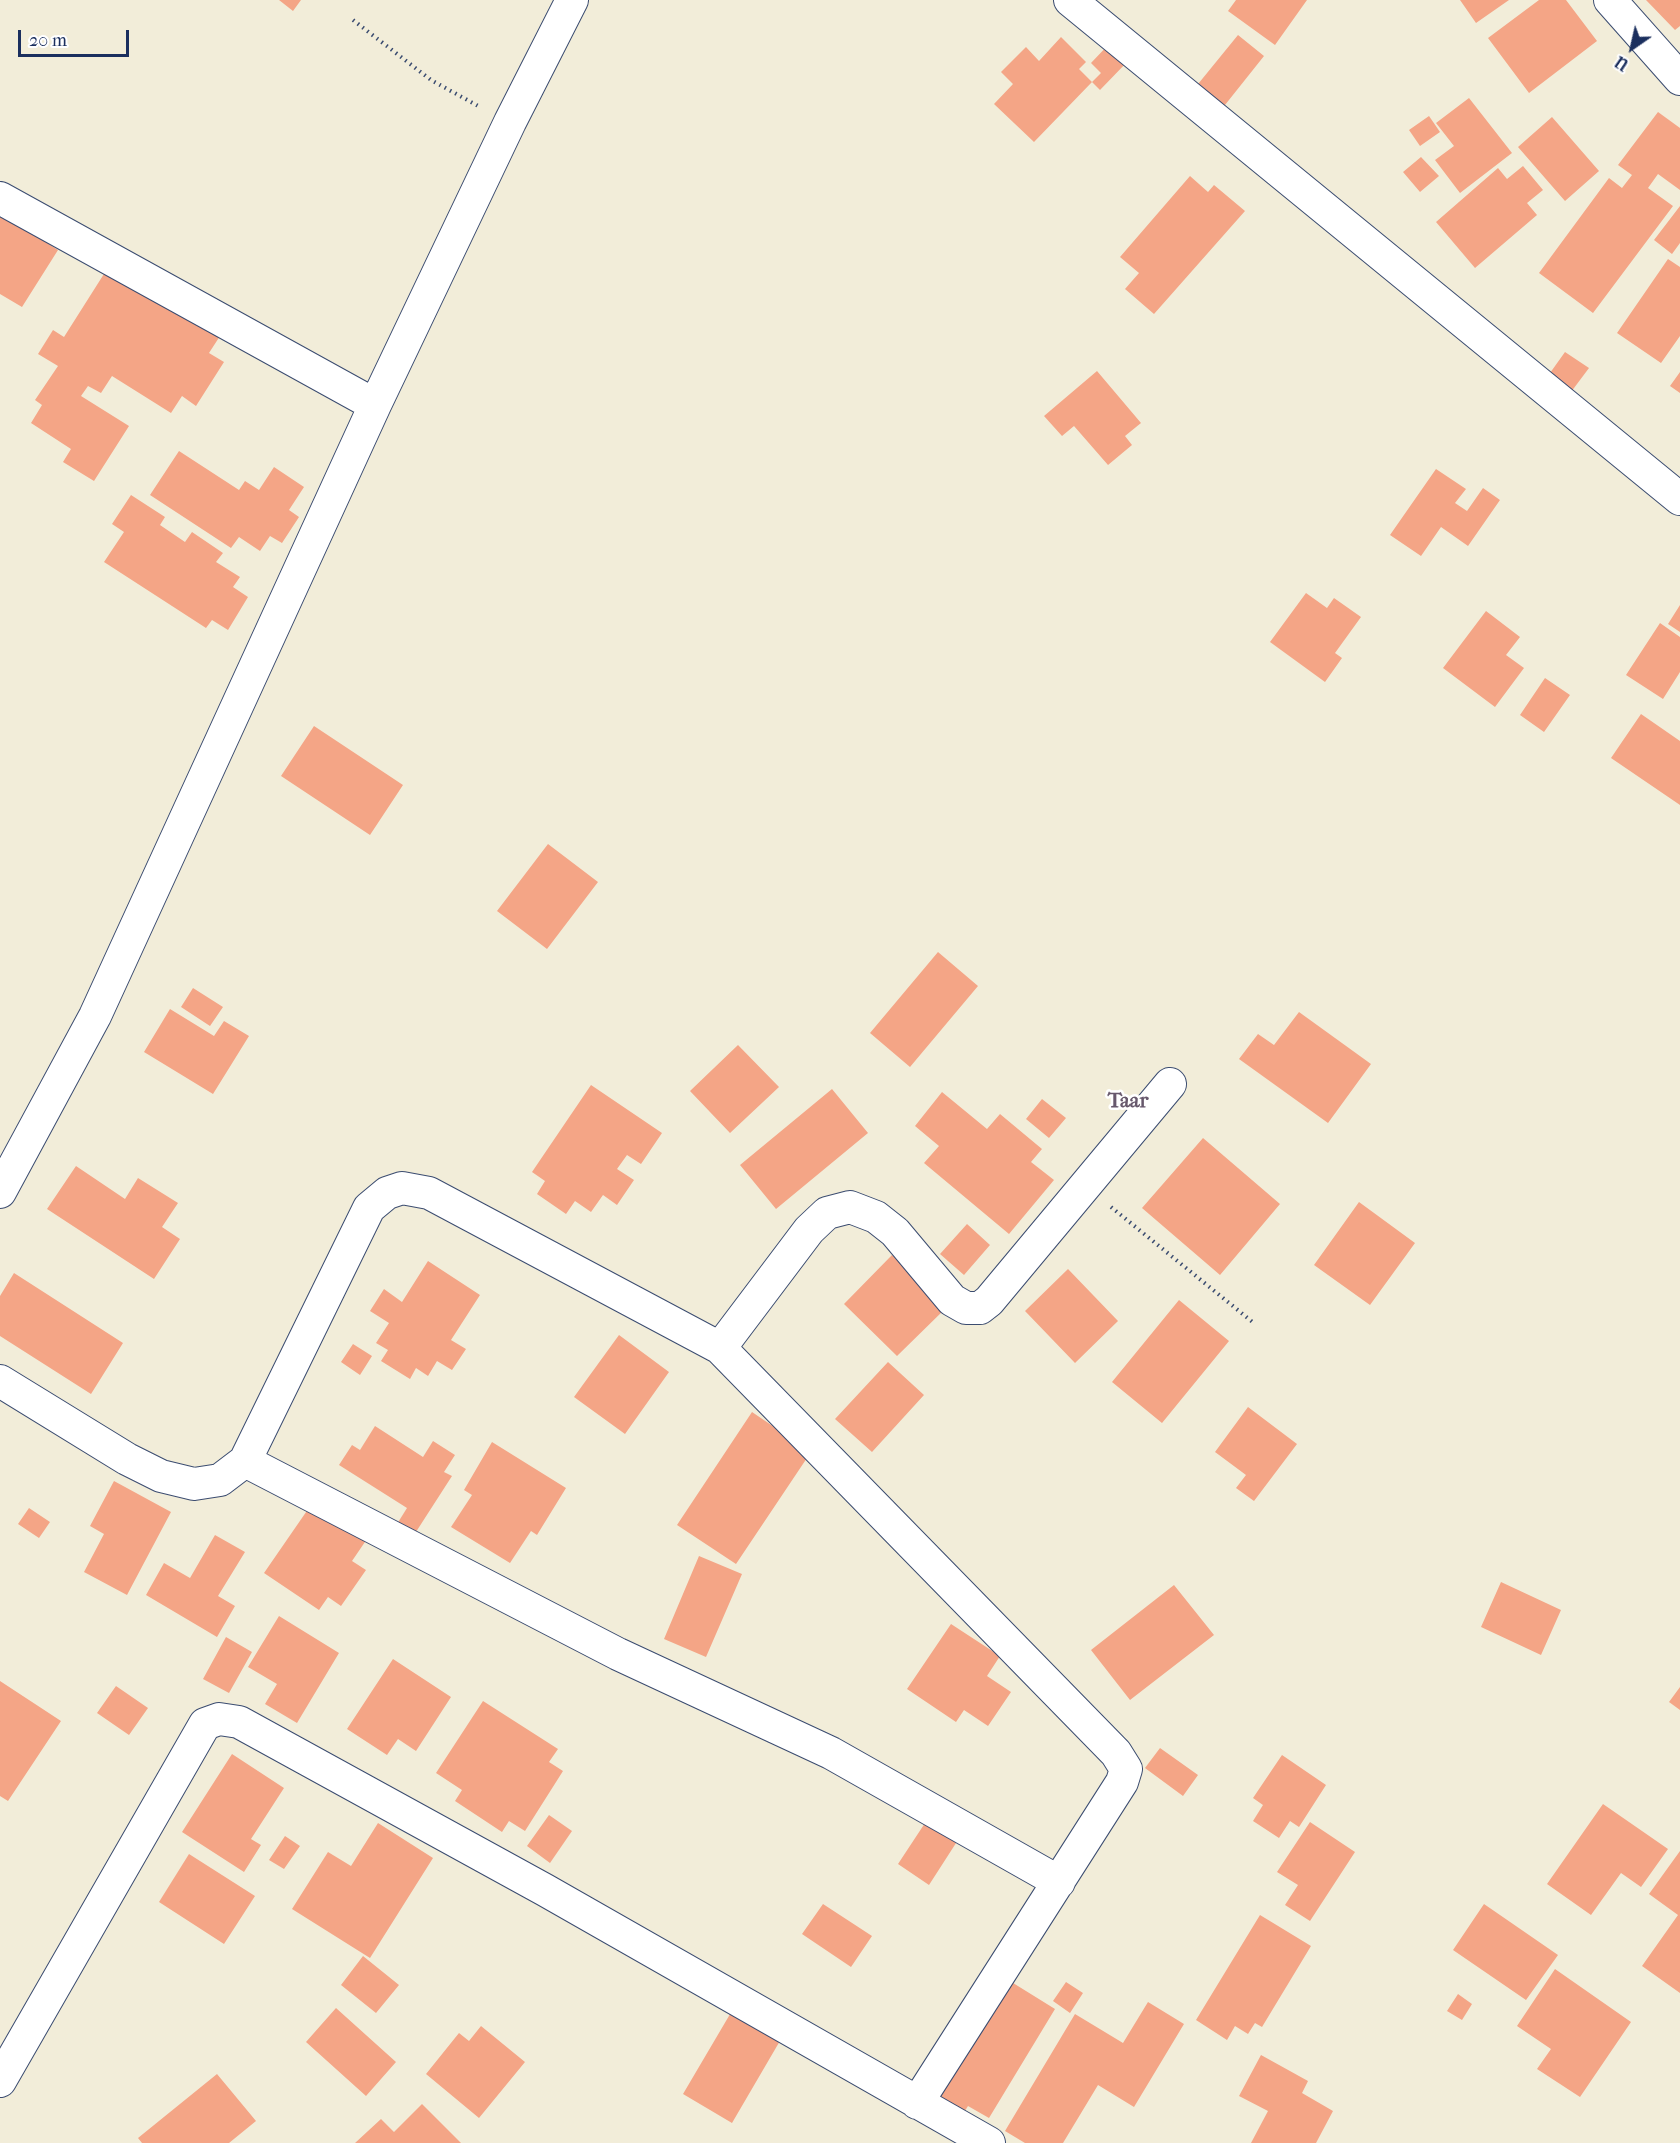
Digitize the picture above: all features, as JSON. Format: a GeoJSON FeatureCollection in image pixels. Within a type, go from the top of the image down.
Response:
{"type":"FeatureCollection","features":[{"type":"Feature","properties":{"kind":"street"},"geometry":{"type":"LineString","coordinates":[[0,1192],[95,1016],[375,405],[510,122],[573,0]]}},
{"type":"Feature","properties":{"kind":"street"},"geometry":{"type":"LineString","coordinates":[[1610,0],[1680,79]]}},
{"type":"Feature","properties":{"kind":"street"},"geometry":{"type":"LineString","coordinates":[[1085,4],[1680,499]]}},
{"type":"Feature","properties":{"kind":"street"},"geometry":{"type":"LineString","coordinates":[[0,198],[375,405]]}},
{"type":"Feature","properties":{"kind":"street"},"geometry":{"type":"LineString","coordinates":[[720,1348],[809,1230],[827,1213],[850,1207],[876,1217],[895,1233],[952,1300],[966,1308],[980,1308],[990,1301],[1170,1084]]}},
{"type":"Feature","properties":{"kind":"street"},"geometry":{"type":"LineString","coordinates":[[0,1381],[127,1460],[161,1476],[194,1484],[220,1480],[245,1461],[369,1208],[387,1193],[402,1188],[429,1193],[720,1348],[1116,1753],[1126,1768],[1122,1782],[917,2103]]}},
{"type":"Feature","properties":{"kind":"street"},"geometry":{"type":"LineString","coordinates":[[245,1461],[618,1654],[831,1754],[1059,1882]]}},
{"type":"Feature","properties":{"kind":"street"},"geometry":{"type":"LineString","coordinates":[[0,2081],[205,1724],[219,1719],[238,1722],[535,1884],[989,2143]]}},
{"type":"Feature","properties":{"kind":"path"},"geometry":{"type":"LineString","coordinates":[[352,20],[431,81],[510,122]]}},
{"type":"Feature","properties":{"kind":"path"},"geometry":{"type":"LineString","coordinates":[[1085,1185],[1255,1324]]}},
{"type":"Feature","properties":{"kind":"building"},"geometry":{"type":"Polygon","coordinates":[[[279,0],[301,0],[293,11],[279,0]]]}},
{"type":"Feature","properties":{"kind":"building"},"geometry":{"type":"Polygon","coordinates":[[[1236,0],[1307,0],[1275,45],[1228,11],[1236,0]]]}},
{"type":"Feature","properties":{"kind":"building"},"geometry":{"type":"Polygon","coordinates":[[[1460,0],[1509,0],[1476,23],[1460,0]]]}},
{"type":"Feature","properties":{"kind":"building"},"geometry":{"type":"Polygon","coordinates":[[[1539,0],[1566,0],[1597,41],[1529,93],[1488,38],[1539,0]]]}},
{"type":"Feature","properties":{"kind":"building"},"geometry":{"type":"Polygon","coordinates":[[[1646,0],[1680,0],[1680,26],[1675,30],[1646,0]]]}},
{"type":"Feature","properties":{"kind":"building"},"geometry":{"type":"Polygon","coordinates":[[[1238,35],[1264,56],[1221,110],[1194,89],[1238,35]]]}},
{"type":"Feature","properties":{"kind":"building"},"geometry":{"type":"Polygon","coordinates":[[[1061,37],[1086,62],[1079,69],[1092,82],[1034,142],[994,104],[1013,84],[1001,72],[1026,47],[1039,61],[1061,37]]]}},
{"type":"Feature","properties":{"kind":"building"},"geometry":{"type":"Polygon","coordinates":[[[1111,42],[1129,60],[1100,90],[1092,82],[1101,73],[1091,63],[1111,42]]]}},
{"type":"Feature","properties":{"kind":"building"},"geometry":{"type":"Polygon","coordinates":[[[1469,98],[1512,153],[1460,193],[1435,160],[1454,146],[1436,123],[1469,98]]]}},
{"type":"Feature","properties":{"kind":"building"},"geometry":{"type":"Polygon","coordinates":[[[1658,112],[1680,128],[1680,190],[1658,174],[1648,188],[1673,206],[1593,313],[1539,273],[1609,178],[1622,188],[1632,175],[1618,165],[1658,112]]]}},
{"type":"Feature","properties":{"kind":"building"},"geometry":{"type":"Polygon","coordinates":[[[1429,116],[1440,132],[1420,146],[1409,130],[1429,116]]]}},
{"type":"Feature","properties":{"kind":"building"},"geometry":{"type":"Polygon","coordinates":[[[1552,117],[1599,171],[1565,201],[1518,147],[1552,117]]]}},
{"type":"Feature","properties":{"kind":"building"},"geometry":{"type":"Polygon","coordinates":[[[1421,157],[1439,176],[1420,192],[1403,172],[1421,157]]]}},
{"type":"Feature","properties":{"kind":"building"},"geometry":{"type":"Polygon","coordinates":[[[1523,166],[1543,190],[1527,203],[1537,215],[1475,268],[1436,222],[1498,168],[1507,179],[1523,166]]]}},
{"type":"Feature","properties":{"kind":"building"},"geometry":{"type":"Polygon","coordinates":[[[1190,176],[1208,192],[1214,185],[1245,211],[1154,314],[1125,289],[1139,273],[1120,257],[1190,176]]]}},
{"type":"Feature","properties":{"kind":"building"},"geometry":{"type":"Polygon","coordinates":[[[1680,206],[1680,243],[1672,254],[1654,240],[1680,206]]]}},
{"type":"Feature","properties":{"kind":"building"},"geometry":{"type":"Polygon","coordinates":[[[0,213],[58,250],[22,307],[0,294],[0,213]]]}},
{"type":"Feature","properties":{"kind":"building"},"geometry":{"type":"Polygon","coordinates":[[[1668,259],[1680,267],[1680,336],[1661,363],[1617,333],[1668,259]]]}},
{"type":"Feature","properties":{"kind":"building"},"geometry":{"type":"Polygon","coordinates":[[[109,266],[220,336],[209,353],[224,362],[196,406],[182,396],[171,413],[112,376],[101,393],[88,386],[81,396],[129,426],[94,481],[63,462],[71,449],[31,423],[42,405],[35,400],[58,366],[38,354],[53,330],[64,337],[109,266]]]}},
{"type":"Feature","properties":{"kind":"building"},"geometry":{"type":"Polygon","coordinates":[[[1565,352],[1589,368],[1568,396],[1545,380],[1565,352]]]}},
{"type":"Feature","properties":{"kind":"building"},"geometry":{"type":"Polygon","coordinates":[[[1097,371],[1141,423],[1125,436],[1132,445],[1108,465],[1074,426],[1062,436],[1044,416],[1097,371]]]}},
{"type":"Feature","properties":{"kind":"building"},"geometry":{"type":"Polygon","coordinates":[[[1680,372],[1680,393],[1670,386],[1680,372]]]}},
{"type":"Feature","properties":{"kind":"building"},"geometry":{"type":"Polygon","coordinates":[[[179,451],[239,490],[245,481],[259,490],[274,467],[304,487],[289,510],[299,517],[282,543],[270,536],[260,551],[239,537],[231,548],[150,495],[179,451]]]}},
{"type":"Feature","properties":{"kind":"building"},"geometry":{"type":"Polygon","coordinates":[[[1436,469],[1466,489],[1455,503],[1467,511],[1483,488],[1500,500],[1468,546],[1441,527],[1421,556],[1390,535],[1436,469]]]}},
{"type":"Feature","properties":{"kind":"building"},"geometry":{"type":"Polygon","coordinates":[[[131,495],[165,517],[160,525],[185,542],[192,532],[223,553],[216,562],[240,577],[233,587],[248,597],[228,630],[212,620],[206,628],[104,562],[124,532],[112,524],[131,495]]]}},
{"type":"Feature","properties":{"kind":"building"},"geometry":{"type":"Polygon","coordinates":[[[1306,593],[1327,608],[1334,598],[1361,617],[1335,653],[1342,658],[1325,682],[1270,642],[1306,593]]]}},
{"type":"Feature","properties":{"kind":"building"},"geometry":{"type":"Polygon","coordinates":[[[1680,605],[1680,632],[1668,624],[1680,605]]]}},
{"type":"Feature","properties":{"kind":"building"},"geometry":{"type":"Polygon","coordinates":[[[1486,611],[1520,637],[1506,655],[1524,668],[1495,707],[1443,668],[1486,611]]]}},
{"type":"Feature","properties":{"kind":"building"},"geometry":{"type":"Polygon","coordinates":[[[1660,623],[1680,637],[1680,672],[1663,699],[1626,675],[1660,623]]]}},
{"type":"Feature","properties":{"kind":"building"},"geometry":{"type":"Polygon","coordinates":[[[1545,678],[1570,695],[1544,732],[1520,715],[1545,678]]]}},
{"type":"Feature","properties":{"kind":"building"},"geometry":{"type":"Polygon","coordinates":[[[1641,714],[1680,741],[1680,805],[1611,758],[1641,714]]]}},
{"type":"Feature","properties":{"kind":"building"},"geometry":{"type":"Polygon","coordinates":[[[314,726],[403,785],[370,835],[281,776],[314,726]]]}},
{"type":"Feature","properties":{"kind":"building"},"geometry":{"type":"Polygon","coordinates":[[[548,844],[598,882],[547,949],[497,911],[548,844]]]}},
{"type":"Feature","properties":{"kind":"building"},"geometry":{"type":"Polygon","coordinates":[[[938,952],[978,986],[910,1067],[870,1033],[938,952]]]}},
{"type":"Feature","properties":{"kind":"building"},"geometry":{"type":"Polygon","coordinates":[[[193,988],[223,1007],[210,1026],[181,1007],[193,988]]]}},
{"type":"Feature","properties":{"kind":"building"},"geometry":{"type":"Polygon","coordinates":[[[170,1009],[214,1036],[224,1021],[249,1036],[213,1094],[144,1052],[170,1009]]]}},
{"type":"Feature","properties":{"kind":"building"},"geometry":{"type":"Polygon","coordinates":[[[1299,1012],[1371,1064],[1328,1123],[1239,1059],[1258,1034],[1274,1045],[1299,1012]]]}},
{"type":"Feature","properties":{"kind":"building"},"geometry":{"type":"Polygon","coordinates":[[[738,1045],[779,1087],[730,1133],[690,1091],[738,1045]]]}},
{"type":"Feature","properties":{"kind":"building"},"geometry":{"type":"Polygon","coordinates":[[[591,1085],[662,1133],[641,1164],[627,1155],[617,1169],[634,1180],[617,1205],[603,1195],[591,1212],[575,1201],[566,1214],[537,1194],[545,1181],[532,1172],[591,1085]]]}},
{"type":"Feature","properties":{"kind":"building"},"geometry":{"type":"Polygon","coordinates":[[[832,1089],[868,1133],[776,1209],[740,1165],[832,1089]]]}},
{"type":"Feature","properties":{"kind":"building"},"geometry":{"type":"Polygon","coordinates":[[[942,1092],[987,1129],[1000,1114],[1042,1149],[1031,1162],[1054,1180],[1009,1234],[924,1163],[939,1146],[915,1126],[942,1092]]]}},
{"type":"Feature","properties":{"kind":"building"},"geometry":{"type":"Polygon","coordinates":[[[1042,1099],[1066,1118],[1049,1138],[1026,1119],[1042,1099]]]}},
{"type":"Feature","properties":{"kind":"building"},"geometry":{"type":"Polygon","coordinates":[[[1203,1138],[1280,1204],[1220,1275],[1142,1208],[1203,1138]]]}},
{"type":"Feature","properties":{"kind":"building"},"geometry":{"type":"Polygon","coordinates":[[[76,1166],[125,1199],[138,1178],[178,1203],[162,1227],[180,1239],[154,1279],[47,1209],[76,1166]]]}},
{"type":"Feature","properties":{"kind":"building"},"geometry":{"type":"Polygon","coordinates":[[[1359,1202],[1415,1243],[1370,1305],[1314,1265],[1359,1202]]]}},
{"type":"Feature","properties":{"kind":"building"},"geometry":{"type":"Polygon","coordinates":[[[967,1224],[990,1245],[964,1275],[940,1254],[967,1224]]]}},
{"type":"Feature","properties":{"kind":"building"},"geometry":{"type":"Polygon","coordinates":[[[892,1255],[946,1308],[897,1356],[844,1304],[892,1255]]]}},
{"type":"Feature","properties":{"kind":"building"},"geometry":{"type":"Polygon","coordinates":[[[428,1261],[480,1295],[451,1340],[466,1349],[452,1370],[437,1361],[428,1376],[416,1368],[410,1379],[381,1361],[388,1350],[376,1343],[389,1323],[370,1311],[384,1289],[402,1302],[428,1261]]]}},
{"type":"Feature","properties":{"kind":"building"},"geometry":{"type":"Polygon","coordinates":[[[1068,1269],[1118,1321],[1075,1363],[1025,1311],[1068,1269]]]}},
{"type":"Feature","properties":{"kind":"building"},"geometry":{"type":"Polygon","coordinates":[[[14,1273],[123,1343],[91,1394],[0,1336],[0,1296],[14,1273]]]}},
{"type":"Feature","properties":{"kind":"building"},"geometry":{"type":"Polygon","coordinates":[[[1179,1300],[1229,1341],[1162,1423],[1112,1382],[1179,1300]]]}},
{"type":"Feature","properties":{"kind":"building"},"geometry":{"type":"Polygon","coordinates":[[[619,1335],[669,1372],[625,1434],[574,1397],[619,1335]]]}},
{"type":"Feature","properties":{"kind":"building"},"geometry":{"type":"Polygon","coordinates":[[[353,1344],[372,1356],[360,1375],[341,1362],[353,1344]]]}},
{"type":"Feature","properties":{"kind":"building"},"geometry":{"type":"Polygon","coordinates":[[[888,1362],[924,1395],[872,1452],[835,1419],[888,1362]]]}},
{"type":"Feature","properties":{"kind":"building"},"geometry":{"type":"Polygon","coordinates":[[[1248,1407],[1297,1444],[1254,1501],[1236,1488],[1246,1475],[1215,1452],[1248,1407]]]}},
{"type":"Feature","properties":{"kind":"building"},"geometry":{"type":"Polygon","coordinates":[[[752,1412],[811,1452],[736,1564],[677,1525],[752,1412]]]}},
{"type":"Feature","properties":{"kind":"building"},"geometry":{"type":"Polygon","coordinates":[[[375,1426],[423,1457],[433,1441],[455,1455],[444,1472],[452,1476],[414,1535],[397,1524],[407,1508],[339,1465],[352,1445],[360,1450],[375,1426]]]}},
{"type":"Feature","properties":{"kind":"building"},"geometry":{"type":"Polygon","coordinates":[[[492,1442],[566,1488],[537,1535],[531,1531],[510,1563],[451,1527],[472,1495],[464,1490],[492,1442]]]}},
{"type":"Feature","properties":{"kind":"building"},"geometry":{"type":"Polygon","coordinates":[[[114,1481],[171,1512],[127,1595],[84,1572],[104,1534],[90,1526],[114,1481]]]}},
{"type":"Feature","properties":{"kind":"building"},"geometry":{"type":"Polygon","coordinates":[[[313,1502],[367,1539],[352,1561],[366,1570],[341,1606],[328,1597],[319,1610],[264,1573],[313,1502]]]}},
{"type":"Feature","properties":{"kind":"building"},"geometry":{"type":"Polygon","coordinates":[[[29,1508],[50,1522],[39,1538],[18,1524],[29,1508]]]}},
{"type":"Feature","properties":{"kind":"building"},"geometry":{"type":"Polygon","coordinates":[[[215,1535],[245,1552],[218,1596],[235,1606],[217,1637],[146,1595],[164,1563],[190,1578],[215,1535]]]}},
{"type":"Feature","properties":{"kind":"building"},"geometry":{"type":"Polygon","coordinates":[[[699,1556],[742,1574],[706,1657],[664,1639],[699,1556]]]}},
{"type":"Feature","properties":{"kind":"building"},"geometry":{"type":"Polygon","coordinates":[[[1501,1582],[1561,1610],[1541,1655],[1481,1627],[1501,1582]]]}},
{"type":"Feature","properties":{"kind":"building"},"geometry":{"type":"Polygon","coordinates":[[[1174,1585],[1214,1635],[1130,1700],[1091,1650],[1174,1585]]]}},
{"type":"Feature","properties":{"kind":"building"},"geometry":{"type":"Polygon","coordinates":[[[279,1616],[339,1653],[297,1723],[265,1704],[277,1684],[248,1667],[279,1616]]]}},
{"type":"Feature","properties":{"kind":"building"},"geometry":{"type":"Polygon","coordinates":[[[951,1624],[1000,1656],[987,1676],[1011,1692],[988,1726],[964,1710],[956,1722],[907,1689],[951,1624]]]}},
{"type":"Feature","properties":{"kind":"building"},"geometry":{"type":"Polygon","coordinates":[[[226,1637],[252,1652],[229,1693],[203,1679],[226,1637]]]}},
{"type":"Feature","properties":{"kind":"building"},"geometry":{"type":"Polygon","coordinates":[[[393,1659],[451,1697],[416,1751],[398,1739],[387,1755],[347,1729],[393,1659]]]}},
{"type":"Feature","properties":{"kind":"building"},"geometry":{"type":"Polygon","coordinates":[[[0,1681],[61,1721],[8,1801],[0,1796],[0,1681]]]}},
{"type":"Feature","properties":{"kind":"building"},"geometry":{"type":"Polygon","coordinates":[[[116,1686],[148,1708],[129,1735],[97,1713],[116,1686]]]}},
{"type":"Feature","properties":{"kind":"building"},"geometry":{"type":"Polygon","coordinates":[[[1680,1687],[1680,1710],[1669,1702],[1680,1687]]]}},
{"type":"Feature","properties":{"kind":"building"},"geometry":{"type":"Polygon","coordinates":[[[483,1701],[558,1749],[549,1762],[563,1771],[525,1831],[509,1821],[502,1832],[455,1801],[462,1790],[436,1773],[483,1701]]]}},
{"type":"Feature","properties":{"kind":"building"},"geometry":{"type":"Polygon","coordinates":[[[1160,1748],[1198,1775],[1183,1796],[1145,1768],[1160,1748]]]}},
{"type":"Feature","properties":{"kind":"building"},"geometry":{"type":"Polygon","coordinates":[[[232,1754],[284,1788],[251,1839],[261,1845],[244,1872],[182,1832],[232,1754]]]}},
{"type":"Feature","properties":{"kind":"building"},"geometry":{"type":"Polygon","coordinates":[[[1282,1755],[1326,1785],[1299,1827],[1290,1821],[1279,1838],[1253,1821],[1263,1805],[1253,1798],[1282,1755]]]}},
{"type":"Feature","properties":{"kind":"building"},"geometry":{"type":"Polygon","coordinates":[[[1603,1804],[1668,1849],[1641,1887],[1621,1873],[1591,1915],[1547,1884],[1603,1804]]]}},
{"type":"Feature","properties":{"kind":"building"},"geometry":{"type":"Polygon","coordinates":[[[549,1815],[572,1831],[550,1863],[527,1846],[549,1815]]]}},
{"type":"Feature","properties":{"kind":"building"},"geometry":{"type":"Polygon","coordinates":[[[927,1820],[958,1840],[929,1885],[898,1864],[927,1820]]]}},
{"type":"Feature","properties":{"kind":"building"},"geometry":{"type":"Polygon","coordinates":[[[1310,1822],[1355,1852],[1310,1921],[1285,1905],[1298,1885],[1277,1872],[1310,1822]]]}},
{"type":"Feature","properties":{"kind":"building"},"geometry":{"type":"Polygon","coordinates":[[[378,1823],[433,1858],[370,1958],[292,1909],[328,1852],[351,1866],[378,1823]]]}},
{"type":"Feature","properties":{"kind":"building"},"geometry":{"type":"Polygon","coordinates":[[[285,1836],[300,1846],[284,1869],[269,1860],[285,1836]]]}},
{"type":"Feature","properties":{"kind":"building"},"geometry":{"type":"Polygon","coordinates":[[[1680,1851],[1680,1993],[1642,1966],[1678,1915],[1649,1894],[1680,1851]]]}},
{"type":"Feature","properties":{"kind":"building"},"geometry":{"type":"Polygon","coordinates":[[[189,1854],[255,1896],[224,1944],[159,1902],[189,1854]]]}},
{"type":"Feature","properties":{"kind":"building"},"geometry":{"type":"Polygon","coordinates":[[[823,1904],[872,1936],[851,1967],[802,1934],[823,1904]]]}},
{"type":"Feature","properties":{"kind":"building"},"geometry":{"type":"Polygon","coordinates":[[[1484,1904],[1558,1955],[1526,2000],[1453,1950],[1484,1904]]]}},
{"type":"Feature","properties":{"kind":"building"},"geometry":{"type":"Polygon","coordinates":[[[1260,1915],[1311,1946],[1262,2027],[1255,2023],[1248,2034],[1235,2026],[1227,2040],[1196,2020],[1260,1915]]]}},
{"type":"Feature","properties":{"kind":"building"},"geometry":{"type":"Polygon","coordinates":[[[363,1956],[399,1985],[376,2013],[341,1985],[363,1956]]]}},
{"type":"Feature","properties":{"kind":"building"},"geometry":{"type":"Polygon","coordinates":[[[1555,1969],[1631,2022],[1580,2097],[1537,2069],[1551,2049],[1517,2026],[1555,1969]]]}},
{"type":"Feature","properties":{"kind":"building"},"geometry":{"type":"Polygon","coordinates":[[[1005,1978],[1055,2009],[989,2118],[968,2106],[961,2117],[931,2099],[1005,1978]]]}},
{"type":"Feature","properties":{"kind":"building"},"geometry":{"type":"Polygon","coordinates":[[[1066,1982],[1083,1993],[1070,2013],[1053,2001],[1066,1982]]]}},
{"type":"Feature","properties":{"kind":"building"},"geometry":{"type":"Polygon","coordinates":[[[1458,1994],[1472,2004],[1462,2020],[1447,2011],[1458,1994]]]}},
{"type":"Feature","properties":{"kind":"building"},"geometry":{"type":"Polygon","coordinates":[[[1148,2002],[1184,2024],[1134,2107],[1098,2085],[1063,2143],[1025,2143],[1005,2131],[1075,2014],[1123,2043],[1148,2002]]]}},
{"type":"Feature","properties":{"kind":"building"},"geometry":{"type":"Polygon","coordinates":[[[736,2004],[784,2034],[732,2123],[683,2094],[736,2004]]]}},
{"type":"Feature","properties":{"kind":"building"},"geometry":{"type":"Polygon","coordinates":[[[336,2008],[396,2062],[366,2096],[306,2042],[336,2008]]]}},
{"type":"Feature","properties":{"kind":"building"},"geometry":{"type":"Polygon","coordinates":[[[481,2026],[525,2062],[479,2118],[426,2074],[459,2033],[469,2041],[481,2026]]]}},
{"type":"Feature","properties":{"kind":"building"},"geometry":{"type":"Polygon","coordinates":[[[1261,2055],[1308,2081],[1302,2093],[1333,2111],[1316,2143],[1251,2143],[1268,2111],[1239,2096],[1261,2055]]]}},
{"type":"Feature","properties":{"kind":"building"},"geometry":{"type":"Polygon","coordinates":[[[217,2074],[256,2121],[229,2143],[142,2143],[138,2138],[217,2074]]]}},
{"type":"Feature","properties":{"kind":"building"},"geometry":{"type":"Polygon","coordinates":[[[422,2104],[461,2143],[355,2143],[381,2119],[394,2132],[422,2104]]]}},
{"type":"Feature","properties":{"kind":"district","name":"Taar"},"geometry":{"type":"Point","coordinates":[1128,1102]}}]}
